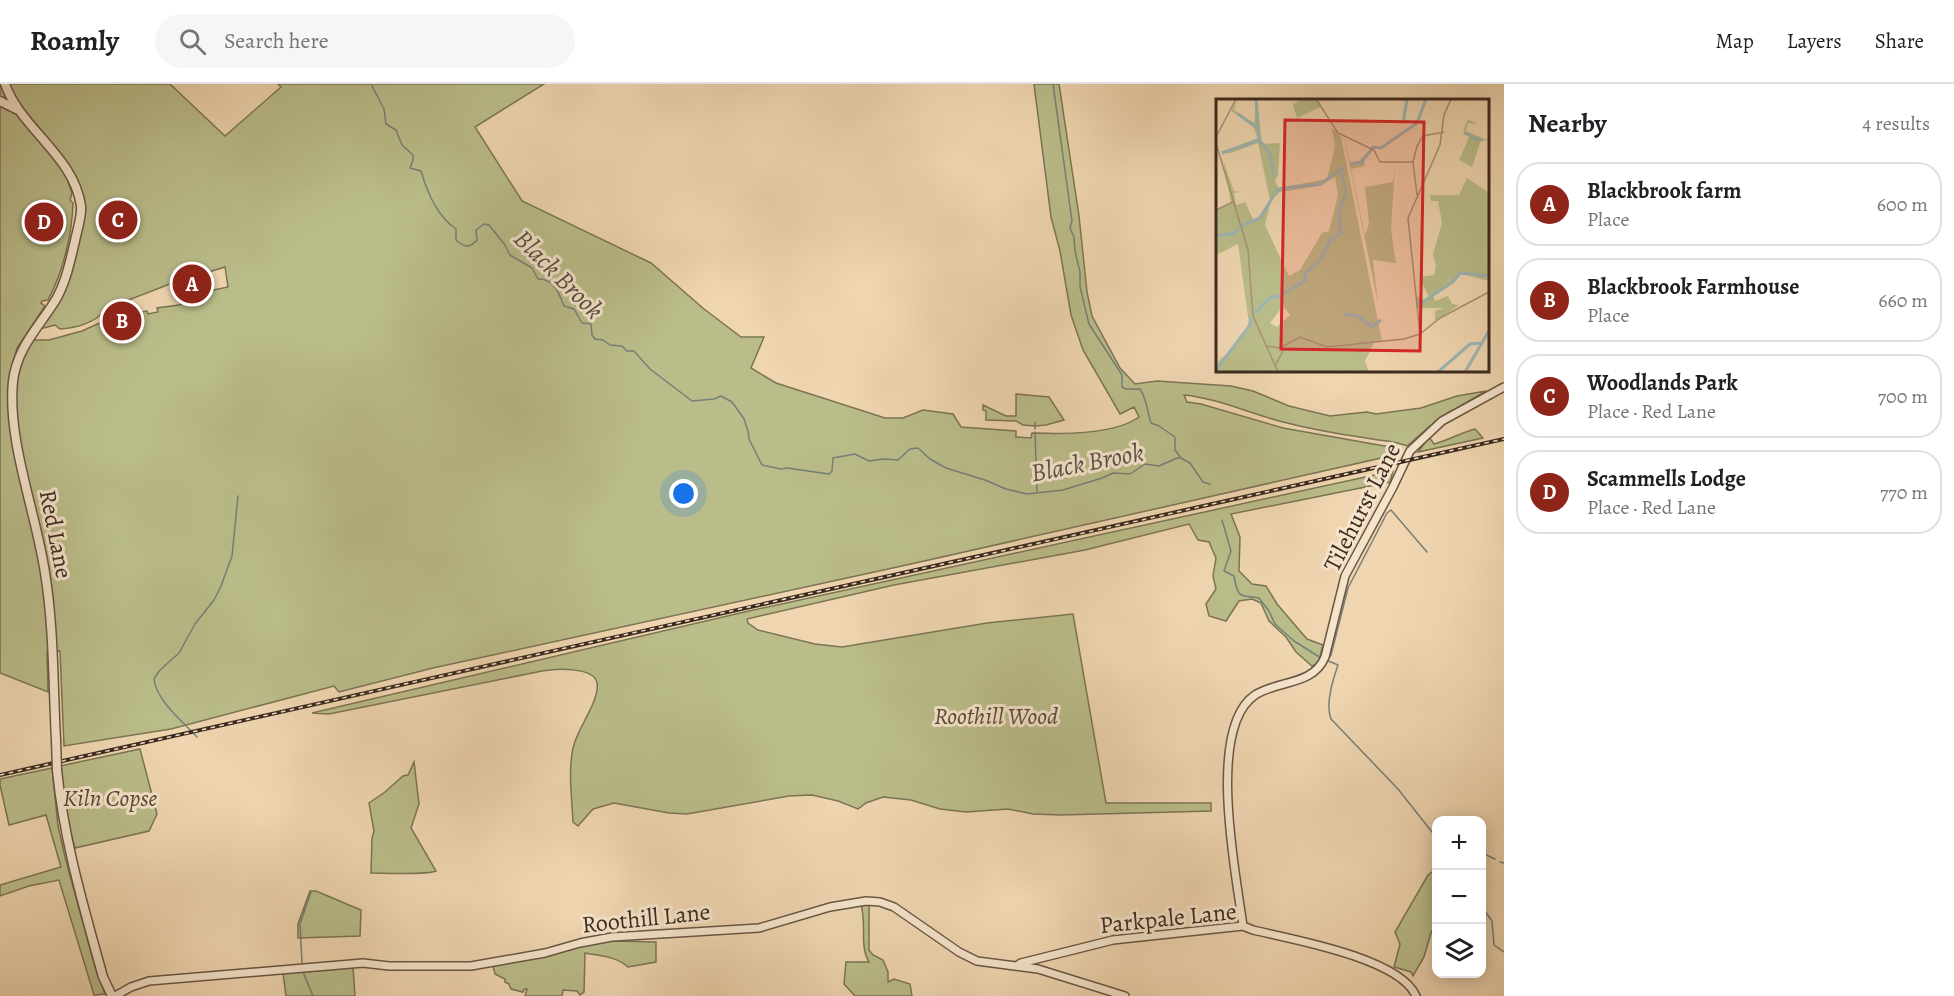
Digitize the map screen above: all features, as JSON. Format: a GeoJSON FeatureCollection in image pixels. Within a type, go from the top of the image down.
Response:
{"type":"FeatureCollection","features":[{"type":"Feature","properties":{"kind":"street","name":"Red Lane"},"geometry":{"type":"LineString","coordinates":[[4,84],[16,109],[35,129],[70,175],[80,198],[81,209],[70,263],[63,283],[56,299],[22,349],[13,382],[16,440],[45,573],[51,630],[57,770],[61,807],[70,856],[103,977],[114,996]]}},
{"type":"Feature","properties":{"kind":"street","name":"Red Lane"},"geometry":{"type":"LineString","coordinates":[[0,101],[16,109]]}},
{"type":"Feature","properties":{"kind":"street","name":"Tilehurst Lane"},"geometry":{"type":"LineString","coordinates":[[1243,926],[1229,813],[1228,768],[1234,726],[1243,706],[1253,697],[1272,687],[1304,679],[1319,669],[1324,660],[1345,576],[1393,488],[1410,451],[1442,421],[1504,387]]}},
{"type":"Feature","properties":{"kind":"street","name":"Roothill Lane"},"geometry":{"type":"LineString","coordinates":[[114,996],[149,981],[278,970],[363,963],[389,966],[471,966],[612,938],[754,929],[830,907],[866,901],[880,902],[894,907],[972,959],[985,963],[1038,969],[1125,996]]}},
{"type":"Feature","properties":{"kind":"street","name":"Parkpale Lane"},"geometry":{"type":"LineString","coordinates":[[1018,965],[1113,940],[1243,926],[1323,945],[1351,955],[1399,975],[1410,985],[1416,996]]}},
{"type":"Feature","properties":{"kind":"street"},"geometry":{"type":"LineString","coordinates":[[1037,959],[1038,969]]}},
{"type":"Feature","properties":{"kind":"green space"},"geometry":{"type":"Polygon","coordinates":[[[0,84],[170,84],[225,136],[281,87],[278,84],[544,84],[475,127],[522,201],[651,263],[704,309],[741,337],[764,337],[751,368],[776,383],[885,418],[903,418],[923,410],[953,414],[961,427],[1016,431],[1016,437],[1031,438],[1032,433],[1102,430],[1128,423],[1139,417],[1134,407],[1120,414],[1083,350],[1071,315],[1060,251],[1051,217],[1034,84],[1059,84],[1092,316],[1120,368],[1135,384],[1157,381],[1231,386],[1253,391],[1289,406],[1330,416],[1367,412],[1376,414],[1421,408],[1457,396],[1486,391],[1437,420],[1407,446],[1303,427],[1209,399],[1184,395],[1187,402],[1283,428],[1390,447],[1399,454],[911,564],[433,668],[339,692],[334,686],[171,729],[64,746],[60,651],[47,652],[48,692],[0,673],[0,84]],[[75,179],[68,182],[72,193],[70,200],[73,203],[66,253],[48,300],[41,303],[45,306],[17,348],[11,371],[16,379],[29,340],[49,340],[82,331],[113,317],[147,311],[148,314],[158,312],[157,308],[179,305],[204,292],[228,287],[225,267],[202,274],[201,272],[105,309],[97,318],[85,324],[60,329],[55,325],[36,330],[58,299],[84,201],[75,179]]]}},
{"type":"Feature","properties":{"kind":"green space"},"geometry":{"type":"Polygon","coordinates":[[[1016,394],[1049,397],[1064,420],[1035,426],[1023,425],[1016,421],[986,420],[983,405],[1006,416],[1016,416],[1016,394]]]}},
{"type":"Feature","properties":{"kind":"green space"},"geometry":{"type":"Polygon","coordinates":[[[1475,429],[1483,438],[1418,452],[1429,437],[1434,444],[1475,429]]]}},
{"type":"Feature","properties":{"kind":"green space","name":"Roothill Wood"},"geometry":{"type":"Polygon","coordinates":[[[1393,471],[1390,482],[1231,514],[1240,537],[1239,571],[1252,584],[1266,586],[1277,604],[1307,639],[1323,645],[1318,663],[1312,666],[1296,652],[1286,637],[1269,621],[1261,603],[1252,599],[1239,601],[1226,621],[1209,616],[1206,604],[1216,589],[1213,576],[1216,558],[1209,542],[1198,540],[1189,524],[1085,550],[894,585],[747,619],[748,623],[758,630],[815,644],[842,647],[987,623],[1073,614],[1106,803],[1211,803],[1211,811],[1061,815],[1033,814],[1008,809],[966,812],[940,809],[911,800],[883,797],[866,803],[858,809],[838,801],[812,795],[789,796],[687,814],[614,803],[593,809],[578,826],[573,822],[571,766],[575,741],[597,693],[597,683],[589,674],[573,670],[542,671],[329,714],[312,713],[740,613],[1393,471]]]}},
{"type":"Feature","properties":{"kind":"green space","name":"Kiln Copse"},"geometry":{"type":"Polygon","coordinates":[[[140,749],[157,814],[149,831],[75,848],[64,808],[60,766],[140,749]]]}},
{"type":"Feature","properties":{"kind":"green space"},"geometry":{"type":"Polygon","coordinates":[[[414,762],[419,804],[411,828],[436,871],[371,873],[374,831],[369,803],[403,776],[408,775],[414,762]]]}},
{"type":"Feature","properties":{"kind":"green space"},"geometry":{"type":"Polygon","coordinates":[[[52,768],[58,826],[65,857],[95,967],[105,994],[94,995],[59,880],[29,886],[0,896],[0,885],[61,867],[46,815],[9,825],[0,785],[0,779],[52,768]]]}},
{"type":"Feature","properties":{"kind":"green space"},"geometry":{"type":"Polygon","coordinates":[[[1432,872],[1432,931],[1424,957],[1413,976],[1411,972],[1394,967],[1400,944],[1395,932],[1428,875],[1432,872]]]}},
{"type":"Feature","properties":{"kind":"green space"},"geometry":{"type":"Polygon","coordinates":[[[310,891],[316,891],[361,910],[360,936],[298,938],[298,924],[310,891]]]}},
{"type":"Feature","properties":{"kind":"green space"},"geometry":{"type":"Polygon","coordinates":[[[861,905],[869,905],[869,950],[883,960],[888,972],[888,982],[894,979],[910,984],[912,996],[855,996],[844,984],[846,962],[869,962],[864,949],[861,905]]]}},
{"type":"Feature","properties":{"kind":"green space"},"geometry":{"type":"Polygon","coordinates":[[[612,941],[656,942],[656,962],[628,967],[613,959],[585,953],[584,992],[580,995],[577,991],[563,990],[562,996],[525,996],[527,989],[523,992],[511,989],[505,979],[495,974],[493,966],[584,945],[612,941]]]}},
{"type":"Feature","properties":{"kind":"green space"},"geometry":{"type":"Polygon","coordinates":[[[353,967],[355,996],[286,996],[283,973],[353,967]]]}},
{"type":"Feature","properties":{"kind":"waterway","name":"Black Brook"},"geometry":{"type":"LineString","coordinates":[[371,84],[384,109],[386,124],[396,130],[402,145],[413,155],[410,168],[421,171],[434,203],[443,217],[456,229],[456,240],[469,246],[477,240],[476,230],[484,224],[489,225],[510,255],[532,268],[538,279],[544,279],[552,284],[564,306],[574,309],[582,323],[591,324],[592,335],[595,339],[603,340],[610,345],[622,346],[627,351],[634,351],[650,369],[692,401],[721,396],[732,402],[744,419],[749,439],[762,465],[829,474],[832,471],[833,458],[855,454],[869,461],[898,460],[910,449],[918,448],[930,459],[946,468],[1027,494],[1063,490],[1113,473],[1130,474],[1145,464],[1159,466],[1181,458]]}},
{"type":"Feature","properties":{"kind":"waterway"},"geometry":{"type":"LineString","coordinates":[[1053,84],[1072,221],[1070,228],[1074,237],[1080,287],[1089,324],[1122,375],[1122,387],[1140,389],[1146,401],[1151,423],[1175,437],[1175,450],[1181,458],[1190,463],[1203,482],[1210,484]]}},
{"type":"Feature","properties":{"kind":"waterway"},"geometry":{"type":"LineString","coordinates":[[1035,422],[1035,429]]}},
{"type":"Feature","properties":{"kind":"waterway"},"geometry":{"type":"LineString","coordinates":[[1035,432],[1037,491]]}},
{"type":"Feature","properties":{"kind":"waterway"},"geometry":{"type":"LineString","coordinates":[[197,737],[165,703],[154,679],[159,671],[179,653],[195,624],[214,600],[221,586],[232,556],[238,496]]}},
{"type":"Feature","properties":{"kind":"waterway"},"geometry":{"type":"LineString","coordinates":[[1327,661],[1331,655],[1348,588],[1387,513],[1391,510],[1427,552]]}},
{"type":"Feature","properties":{"kind":"waterway"},"geometry":{"type":"LineString","coordinates":[[1222,520],[1231,551],[1224,571],[1234,576],[1238,592],[1243,596],[1259,598],[1275,624],[1294,641],[1321,658]]}},
{"type":"Feature","properties":{"kind":"waterway"},"geometry":{"type":"LineString","coordinates":[[1326,660],[1338,665],[1329,699],[1331,719],[1398,789],[1432,832]]}},
{"type":"Feature","properties":{"kind":"waterway"},"geometry":{"type":"LineString","coordinates":[[1486,855],[1495,859]]}},
{"type":"Feature","properties":{"kind":"waterway"},"geometry":{"type":"LineString","coordinates":[[1500,862],[1504,863]]}},
{"type":"Feature","properties":{"kind":"waterway"},"geometry":{"type":"LineString","coordinates":[[302,963],[300,924],[311,892]]}},
{"type":"Feature","properties":{"kind":"waterway"},"geometry":{"type":"LineString","coordinates":[[1486,913],[1492,921],[1494,945],[1504,952]]}},
{"type":"Feature","properties":{"kind":"waterway"},"geometry":{"type":"LineString","coordinates":[[303,972],[313,996]]}},
{"type":"Feature","properties":{"kind":"railway"},"geometry":{"type":"LineString","coordinates":[[0,775],[1504,439]]}},
{"type":"Feature","properties":{"kind":"place","name":"Woodlands Park"},"geometry":{"type":"Point","coordinates":[118,220]}},
{"type":"Feature","properties":{"kind":"place","name":"Scammells Lodge"},"geometry":{"type":"Point","coordinates":[44,222]}},
{"type":"Feature","properties":{"kind":"place","name":"Blackbrook farm"},"geometry":{"type":"Point","coordinates":[192,284]}},
{"type":"Feature","properties":{"kind":"place","name":"Blackbrook Farmhouse"},"geometry":{"type":"Point","coordinates":[122,321]}}]}
